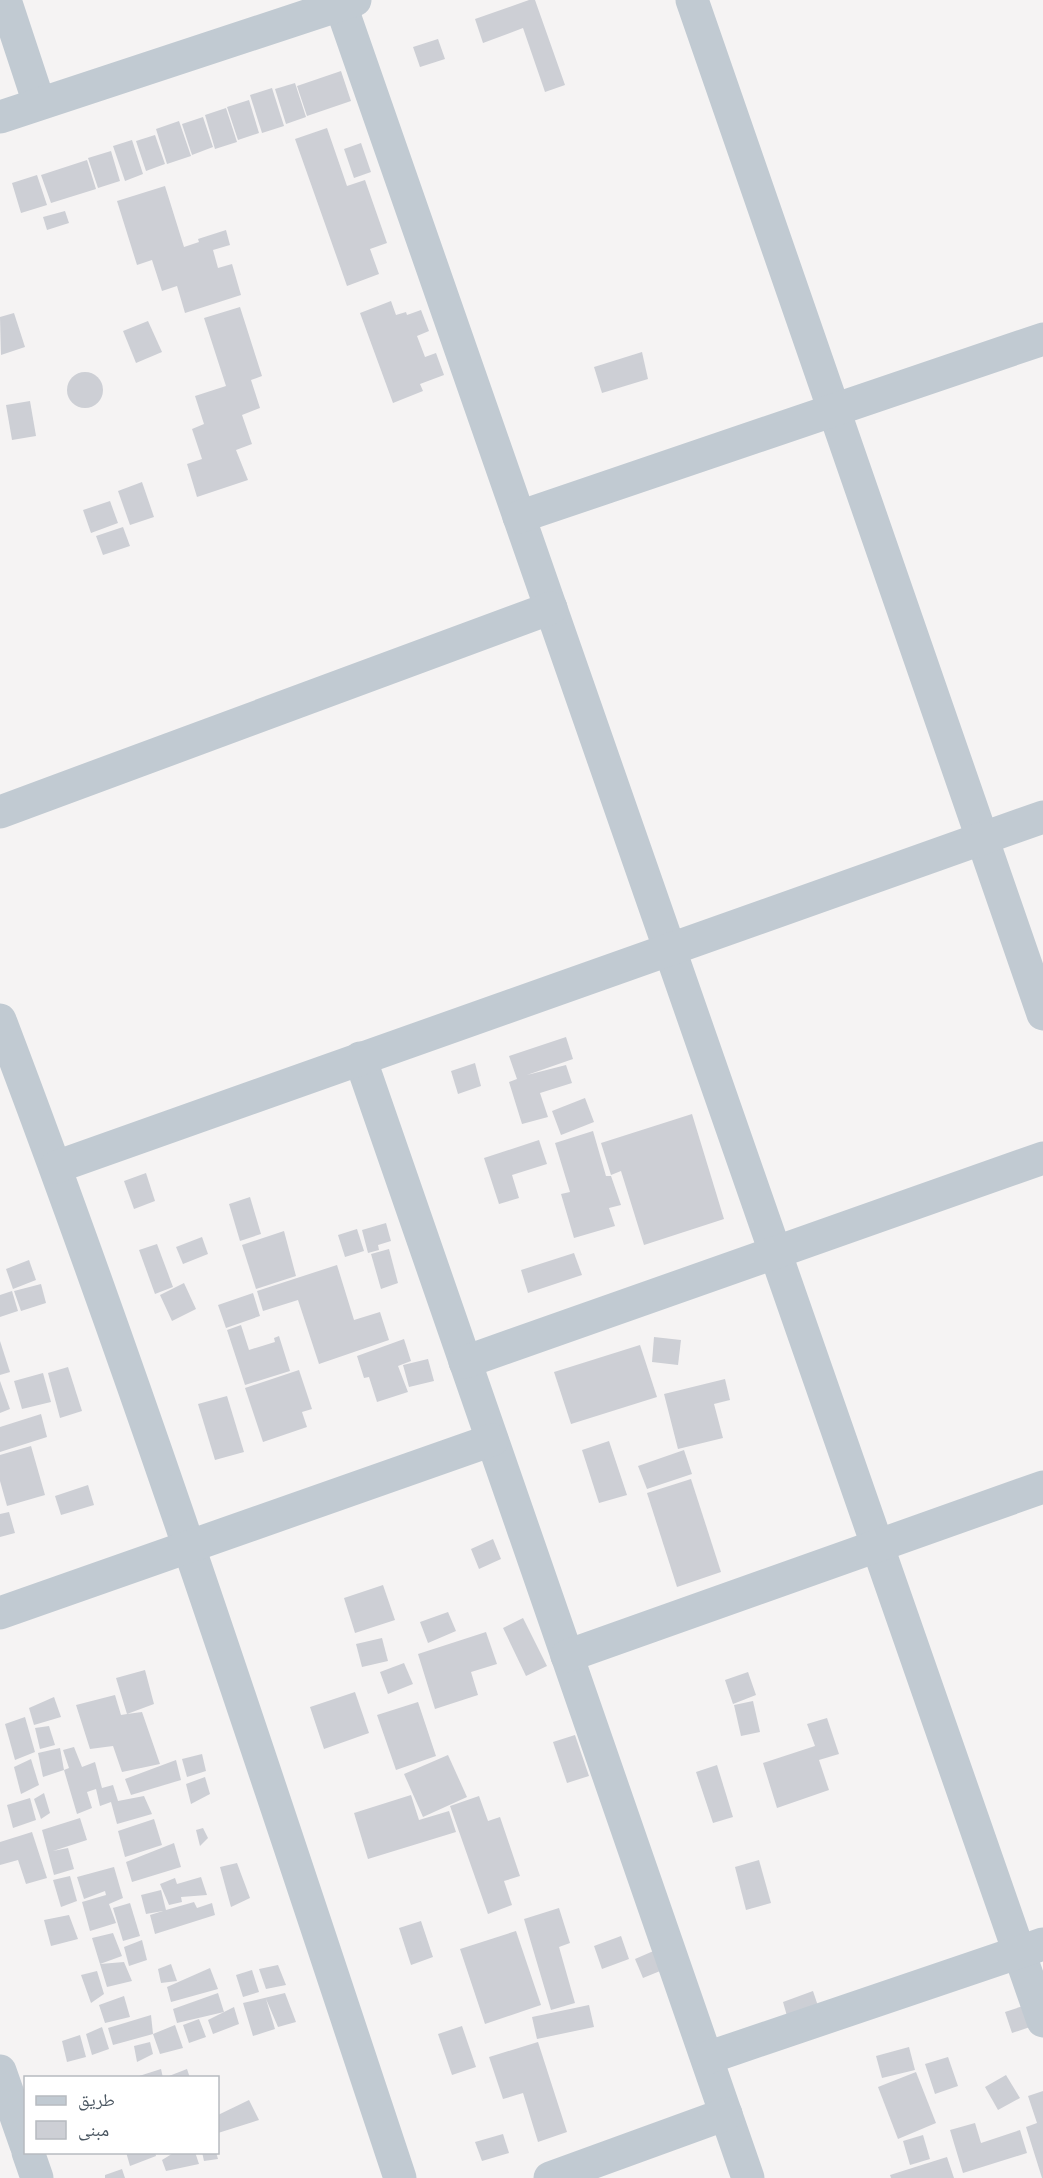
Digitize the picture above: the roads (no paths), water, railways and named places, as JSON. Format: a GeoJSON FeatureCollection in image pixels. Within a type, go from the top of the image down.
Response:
{"type":"FeatureCollection","features":[{"type":"Feature","properties":{"kind":"street"},"geometry":{"type":"LineString","coordinates":[[5,0],[39,103]]}},
{"type":"Feature","properties":{"kind":"street"},"geometry":{"type":"LineString","coordinates":[[692,0],[1043,1014]]}},
{"type":"Feature","properties":{"kind":"street"},"geometry":{"type":"LineString","coordinates":[[0,117],[345,2],[519,517],[877,1546],[1031,1948],[1043,2021]]}},
{"type":"Feature","properties":{"kind":"street"},"geometry":{"type":"LineString","coordinates":[[519,517],[1043,339]]}},
{"type":"Feature","properties":{"kind":"street"},"geometry":{"type":"LineString","coordinates":[[0,812],[551,608]]}},
{"type":"Feature","properties":{"kind":"street"},"geometry":{"type":"LineString","coordinates":[[56,1167],[1043,817]]}},
{"type":"Feature","properties":{"kind":"street"},"geometry":{"type":"LineString","coordinates":[[0,1020],[56,1167],[189,1547],[400,2178]]}},
{"type":"Feature","properties":{"kind":"street"},"geometry":{"type":"LineString","coordinates":[[360,1058],[748,2178]]}},
{"type":"Feature","properties":{"kind":"street"},"geometry":{"type":"LineString","coordinates":[[465,1362],[1043,1158]]}},
{"type":"Feature","properties":{"kind":"street"},"geometry":{"type":"LineString","coordinates":[[0,1613],[492,1440]]}},
{"type":"Feature","properties":{"kind":"street"},"geometry":{"type":"LineString","coordinates":[[567,1656],[1043,1487]]}},
{"type":"Feature","properties":{"kind":"street"},"geometry":{"type":"LineString","coordinates":[[707,2058],[1031,1948]]}},
{"type":"Feature","properties":{"kind":"street"},"geometry":{"type":"LineString","coordinates":[[0,2071],[24,2139]]}},
{"type":"Feature","properties":{"kind":"street"},"geometry":{"type":"LineString","coordinates":[[550,2178],[726,2114]]}},
{"type":"Feature","properties":{"kind":"street"},"geometry":{"type":"LineString","coordinates":[[29,2154],[37,2178]]}}]}
